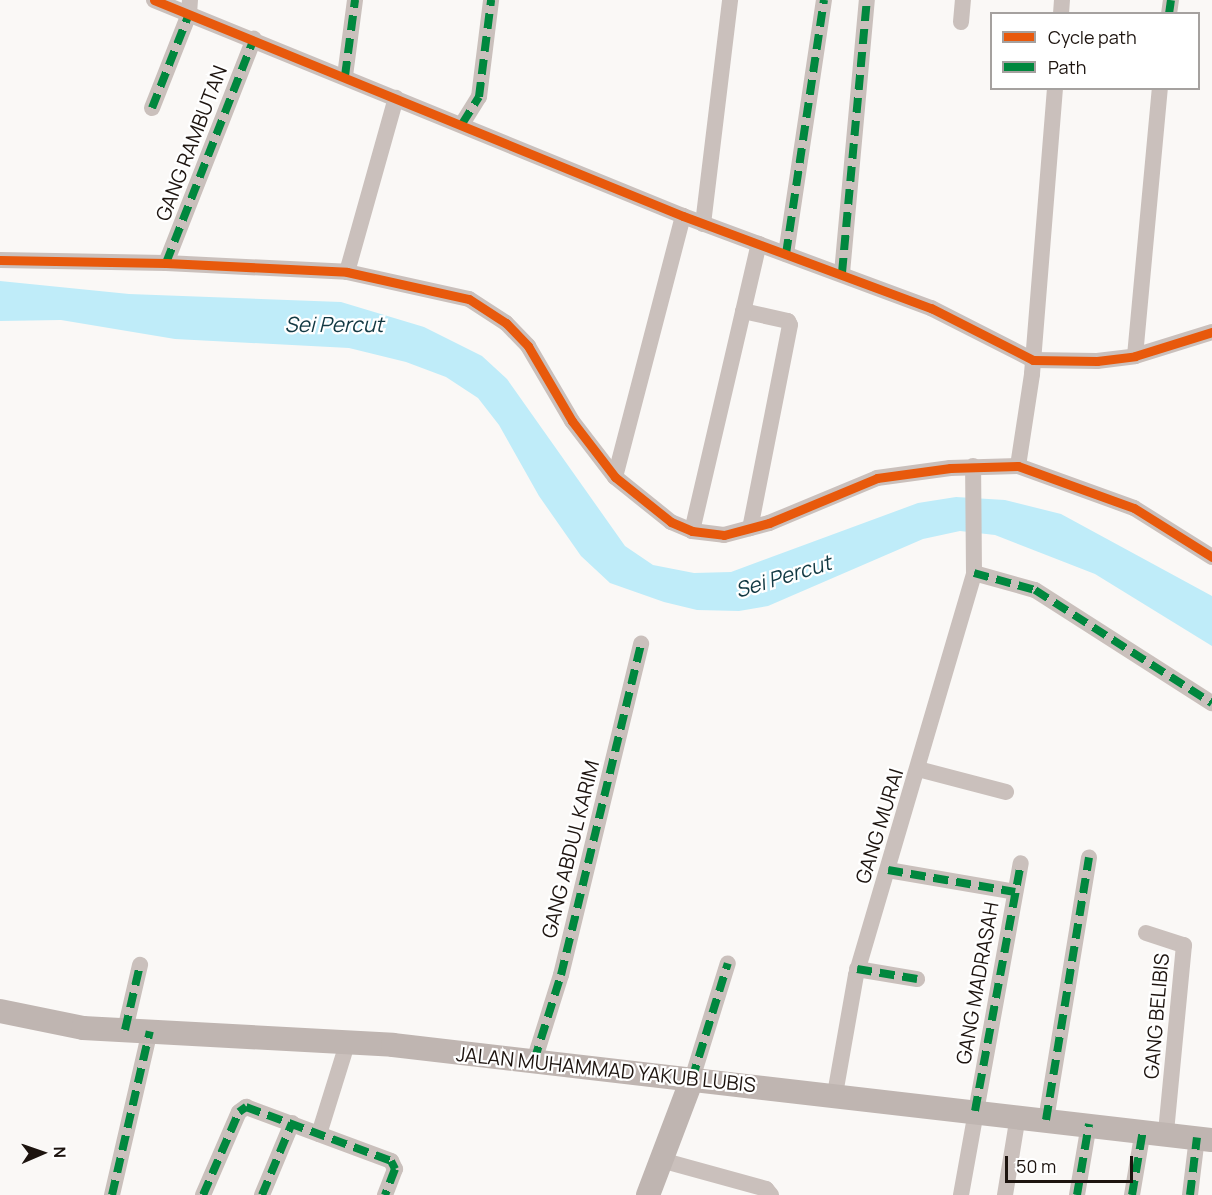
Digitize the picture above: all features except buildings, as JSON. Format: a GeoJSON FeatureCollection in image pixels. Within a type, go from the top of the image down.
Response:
{"type":"FeatureCollection","features":[{"type":"Feature","properties":{"kind":"main road","name":"JALAN MUHAMMAD YAKUB LUBIS"},"geometry":{"type":"LineString","coordinates":[[0,1011],[83,1028],[348,1041],[835,1094],[1205,1139]]}},
{"type":"Feature","properties":{"kind":"main road"},"geometry":{"type":"LineString","coordinates":[[648,1195],[692,1079]]}},
{"type":"Feature","properties":{"kind":"street"},"geometry":{"type":"LineString","coordinates":[[154,0],[189,7],[254,39],[683,216],[842,273],[931,308],[1032,360],[1097,361],[1135,356],[1212,332]]}},
{"type":"Feature","properties":{"kind":"street"},"geometry":{"type":"LineString","coordinates":[[345,76],[355,0]]}},
{"type":"Feature","properties":{"kind":"street"},"geometry":{"type":"LineString","coordinates":[[462,124],[479,97],[491,0]]}},
{"type":"Feature","properties":{"kind":"street"},"geometry":{"type":"LineString","coordinates":[[703,224],[730,0]]}},
{"type":"Feature","properties":{"kind":"street"},"geometry":{"type":"LineString","coordinates":[[786,254],[824,0]]}},
{"type":"Feature","properties":{"kind":"street"},"geometry":{"type":"LineString","coordinates":[[842,273],[867,0]]}},
{"type":"Feature","properties":{"kind":"street"},"geometry":{"type":"LineString","coordinates":[[961,22],[963,0]]}},
{"type":"Feature","properties":{"kind":"street"},"geometry":{"type":"LineString","coordinates":[[152,108],[189,7]]}},
{"type":"Feature","properties":{"kind":"street","name":"GANG RAMBUTAN"},"geometry":{"type":"LineString","coordinates":[[166,263],[254,39]]}},
{"type":"Feature","properties":{"kind":"street"},"geometry":{"type":"LineString","coordinates":[[1018,466],[1032,360],[1055,90]]}},
{"type":"Feature","properties":{"kind":"street"},"geometry":{"type":"LineString","coordinates":[[1135,356],[1160,90]]}},
{"type":"Feature","properties":{"kind":"street"},"geometry":{"type":"LineString","coordinates":[[347,272],[396,98]]}},
{"type":"Feature","properties":{"kind":"street"},"geometry":{"type":"LineString","coordinates":[[615,477],[683,216]]}},
{"type":"Feature","properties":{"kind":"street"},"geometry":{"type":"LineString","coordinates":[[692,531],[759,244]]}},
{"type":"Feature","properties":{"kind":"street"},"geometry":{"type":"LineString","coordinates":[[0,260],[166,263],[347,272],[469,299],[506,323],[528,346],[572,421],[615,477],[671,522],[692,531],[724,535],[750,528],[877,478],[973,473],[1018,466],[1134,508],[1212,557]]}},
{"type":"Feature","properties":{"kind":"street"},"geometry":{"type":"LineString","coordinates":[[743,311],[788,321],[790,326],[750,528]]}},
{"type":"Feature","properties":{"kind":"street","name":"GANG MURAI"},"geometry":{"type":"LineString","coordinates":[[835,1094],[847,1010],[857,969],[918,769],[974,568],[973,473]]}},
{"type":"Feature","properties":{"kind":"street"},"geometry":{"type":"LineString","coordinates":[[974,568],[1035,590],[1212,703]]}},
{"type":"Feature","properties":{"kind":"street","name":"GANG ABDUL KARIM"},"geometry":{"type":"LineString","coordinates":[[534,1061],[561,975],[641,644]]}},
{"type":"Feature","properties":{"kind":"street"},"geometry":{"type":"LineString","coordinates":[[918,769],[1006,792]]}},
{"type":"Feature","properties":{"kind":"street"},"geometry":{"type":"LineString","coordinates":[[1046,1120],[1089,857]]}},
{"type":"Feature","properties":{"kind":"street","name":"GANG MADRASAH"},"geometry":{"type":"LineString","coordinates":[[961,1195],[1021,863]]}},
{"type":"Feature","properties":{"kind":"street"},"geometry":{"type":"LineString","coordinates":[[888,870],[1015,892]]}},
{"type":"Feature","properties":{"kind":"street","name":"GANG BELIBIS"},"geometry":{"type":"LineString","coordinates":[[1146,933],[1184,945],[1154,1131]]}},
{"type":"Feature","properties":{"kind":"street"},"geometry":{"type":"LineString","coordinates":[[692,1079],[728,963]]}},
{"type":"Feature","properties":{"kind":"street"},"geometry":{"type":"LineString","coordinates":[[125,1030],[140,965]]}},
{"type":"Feature","properties":{"kind":"street"},"geometry":{"type":"LineString","coordinates":[[857,969],[917,979]]}},
{"type":"Feature","properties":{"kind":"street"},"geometry":{"type":"LineString","coordinates":[[112,1195],[150,1031]]}},
{"type":"Feature","properties":{"kind":"street"},"geometry":{"type":"LineString","coordinates":[[320,1134],[348,1041]]}},
{"type":"Feature","properties":{"kind":"street"},"geometry":{"type":"LineString","coordinates":[[203,1195],[239,1112],[246,1107],[391,1161],[393,1179],[385,1195]]}},
{"type":"Feature","properties":{"kind":"street"},"geometry":{"type":"LineString","coordinates":[[1005,1195],[1018,1116]]}},
{"type":"Feature","properties":{"kind":"street"},"geometry":{"type":"LineString","coordinates":[[262,1195],[292,1123]]}},
{"type":"Feature","properties":{"kind":"street"},"geometry":{"type":"LineString","coordinates":[[1077,1195],[1089,1124]]}},
{"type":"Feature","properties":{"kind":"street"},"geometry":{"type":"LineString","coordinates":[[1132,1195],[1154,1131]]}},
{"type":"Feature","properties":{"kind":"street"},"geometry":{"type":"LineString","coordinates":[[1190,1195],[1205,1139]]}},
{"type":"Feature","properties":{"kind":"street"},"geometry":{"type":"LineString","coordinates":[[661,1160],[766,1189],[771,1194]]}},
{"type":"Feature","properties":{"kind":"water","name":"Sei Percut"},"geometry":{"type":"Polygon","coordinates":[[[0,281],[129,294],[341,302],[424,327],[482,356],[507,379],[625,546],[653,565],[694,573],[731,572],[918,503],[956,497],[1005,500],[1061,514],[1212,596],[1212,646],[1095,574],[995,535],[960,531],[923,539],[768,606],[739,611],[697,610],[664,602],[610,583],[581,556],[539,496],[499,425],[478,398],[446,377],[406,362],[349,348],[175,339],[61,320],[0,321],[0,281]]]}},
{"type":"Feature","properties":{"kind":"marked path"},"geometry":{"type":"LineString","coordinates":[[345,76],[355,0]]}},
{"type":"Feature","properties":{"kind":"marked path"},"geometry":{"type":"LineString","coordinates":[[462,124],[479,97],[491,0]]}},
{"type":"Feature","properties":{"kind":"marked path"},"geometry":{"type":"LineString","coordinates":[[786,254],[824,0]]}},
{"type":"Feature","properties":{"kind":"marked path"},"geometry":{"type":"LineString","coordinates":[[842,273],[867,0]]}},
{"type":"Feature","properties":{"kind":"marked path"},"geometry":{"type":"LineString","coordinates":[[1169,12],[1171,0]]}},
{"type":"Feature","properties":{"kind":"marked path"},"geometry":{"type":"LineString","coordinates":[[152,108],[189,14]]}},
{"type":"Feature","properties":{"kind":"marked path"},"geometry":{"type":"LineString","coordinates":[[166,263],[254,39]]}},
{"type":"Feature","properties":{"kind":"marked path"},"geometry":{"type":"LineString","coordinates":[[974,573],[1035,590],[1212,703]]}},
{"type":"Feature","properties":{"kind":"marked path"},"geometry":{"type":"LineString","coordinates":[[534,1061],[561,975],[641,644]]}},
{"type":"Feature","properties":{"kind":"marked path"},"geometry":{"type":"LineString","coordinates":[[1046,1120],[1089,857]]}},
{"type":"Feature","properties":{"kind":"marked path"},"geometry":{"type":"LineString","coordinates":[[975,1111],[1021,863]]}},
{"type":"Feature","properties":{"kind":"marked path"},"geometry":{"type":"LineString","coordinates":[[888,870],[1015,892]]}},
{"type":"Feature","properties":{"kind":"marked path"},"geometry":{"type":"LineString","coordinates":[[692,1079],[728,963]]}},
{"type":"Feature","properties":{"kind":"marked path"},"geometry":{"type":"LineString","coordinates":[[125,1030],[140,965]]}},
{"type":"Feature","properties":{"kind":"marked path"},"geometry":{"type":"LineString","coordinates":[[857,969],[917,979]]}},
{"type":"Feature","properties":{"kind":"marked path"},"geometry":{"type":"LineString","coordinates":[[112,1195],[150,1031]]}},
{"type":"Feature","properties":{"kind":"marked path"},"geometry":{"type":"LineString","coordinates":[[203,1195],[239,1112],[246,1107],[391,1161],[395,1169],[385,1195]]}},
{"type":"Feature","properties":{"kind":"marked path"},"geometry":{"type":"LineString","coordinates":[[262,1195],[292,1123]]}},
{"type":"Feature","properties":{"kind":"marked path"},"geometry":{"type":"LineString","coordinates":[[1077,1195],[1089,1124]]}},
{"type":"Feature","properties":{"kind":"marked path"},"geometry":{"type":"LineString","coordinates":[[1132,1195],[1143,1130]]}},
{"type":"Feature","properties":{"kind":"marked path"},"geometry":{"type":"LineString","coordinates":[[1190,1195],[1197,1137]]}},
{"type":"Feature","properties":{"kind":"cycle path"},"geometry":{"type":"LineString","coordinates":[[154,0],[683,216],[931,308],[1033,360],[1097,361],[1135,356],[1212,332]]}},
{"type":"Feature","properties":{"kind":"cycle path"},"geometry":{"type":"LineString","coordinates":[[0,260],[166,263],[347,272],[469,299],[506,323],[528,346],[572,421],[615,477],[671,522],[692,531],[724,535],[769,523],[877,478],[950,468],[1018,466],[1134,508],[1212,557]]}}]}
